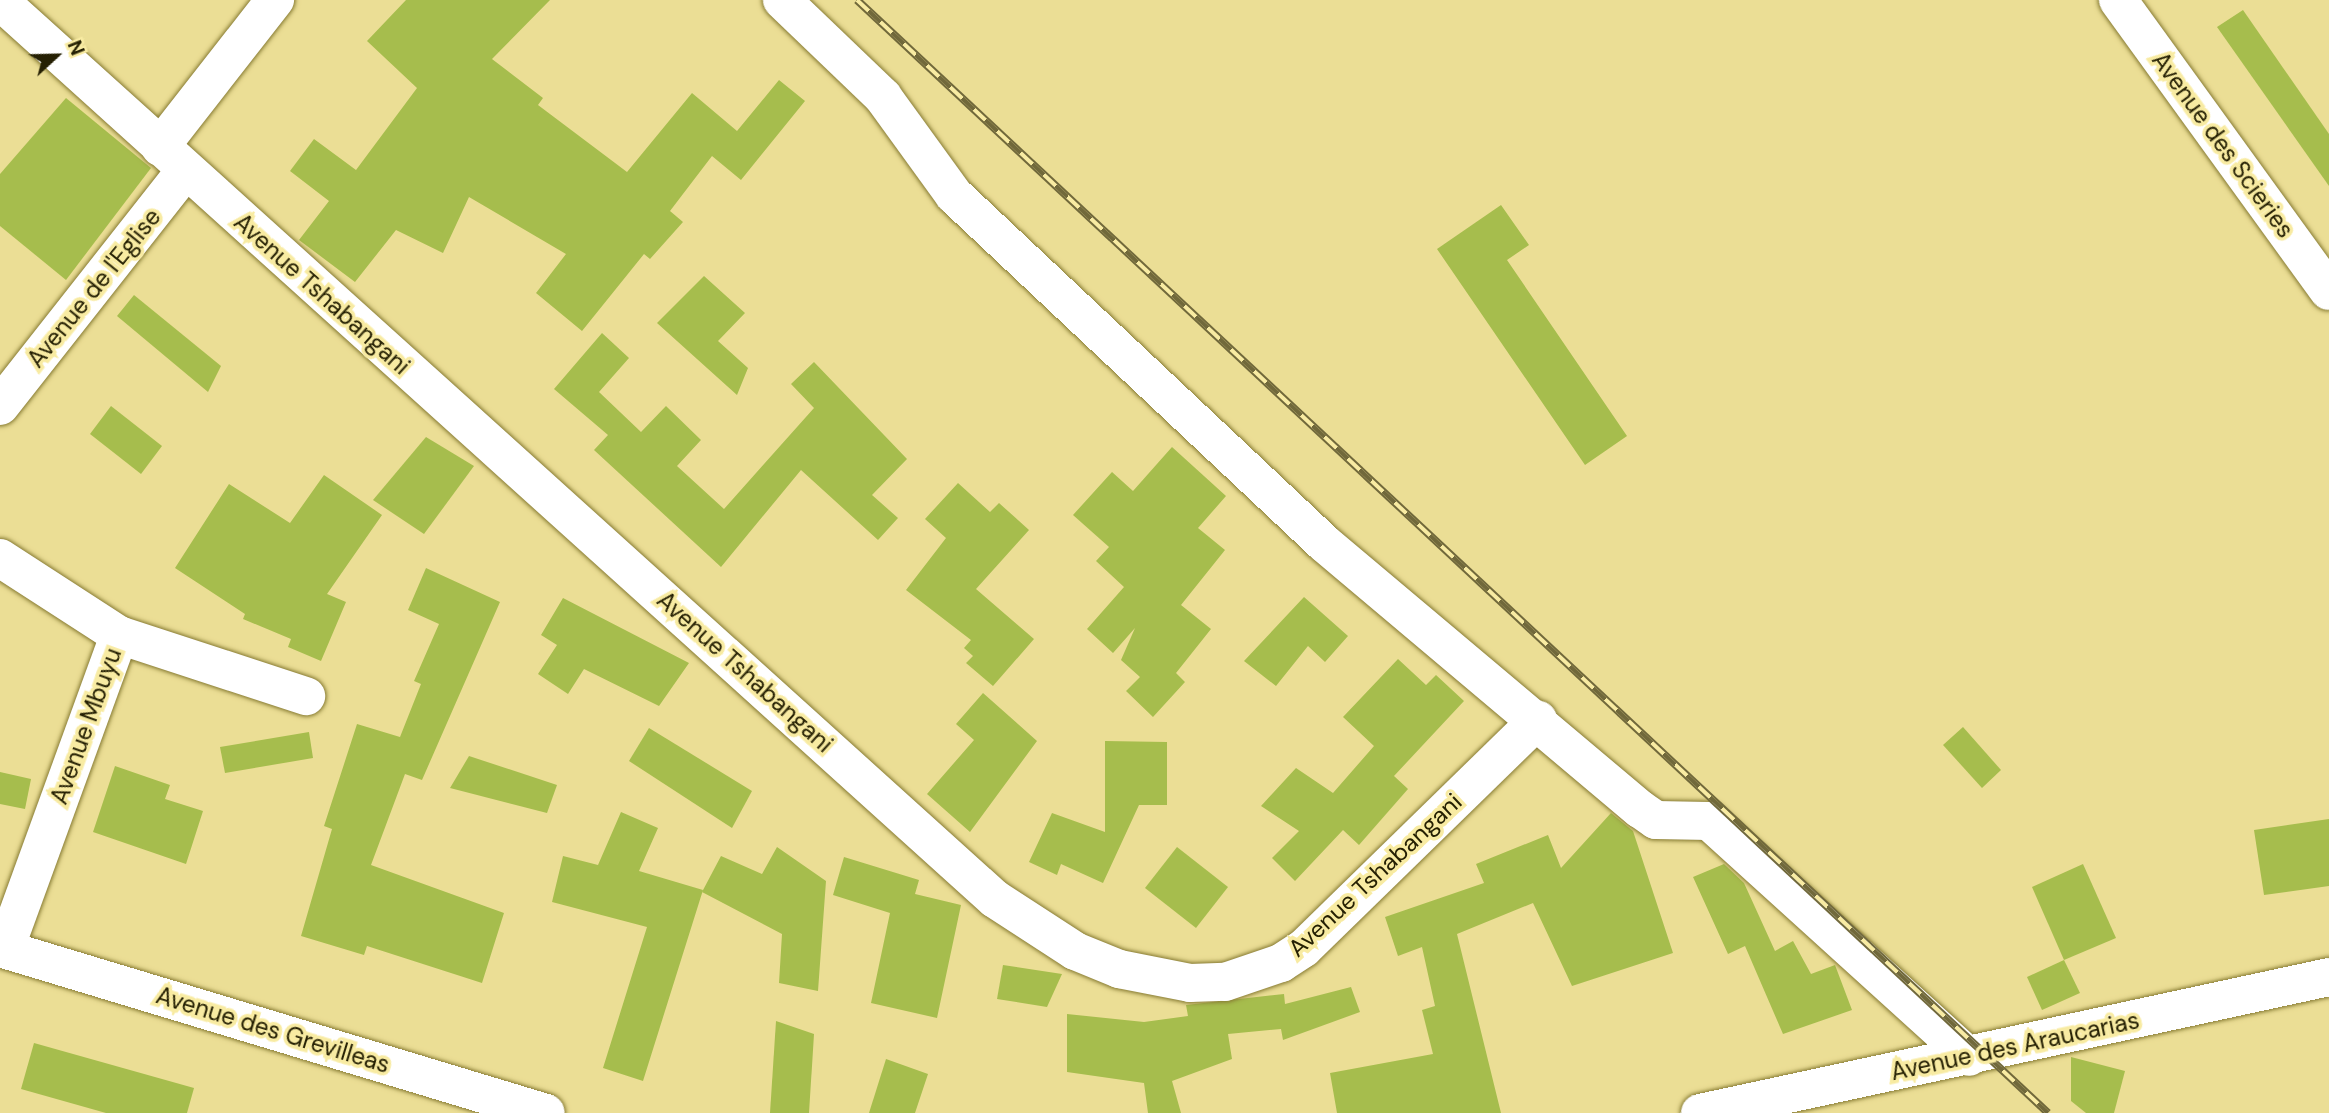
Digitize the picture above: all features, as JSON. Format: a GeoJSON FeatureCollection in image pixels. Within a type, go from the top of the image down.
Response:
{"type":"FeatureCollection","features":[{"type":"Feature","properties":{"kind":"street","name":"Avenue de l'Eglise"},"geometry":{"type":"LineString","coordinates":[[0,406],[173,158],[275,0]]}},
{"type":"Feature","properties":{"kind":"street"},"geometry":{"type":"LineString","coordinates":[[782,0],[883,97],[954,195],[1325,544],[1656,820],[1709,821],[1969,1057]]}},
{"type":"Feature","properties":{"kind":"street","name":"Avenue des Scieries"},"geometry":{"type":"LineString","coordinates":[[2118,0],[2329,291]]}},
{"type":"Feature","properties":{"kind":"street","name":"Avenue Tshabangani"},"geometry":{"type":"LineString","coordinates":[[0,1],[995,899],[1051,939],[1119,969],[1190,983],[1225,982],[1281,963],[1304,948],[1538,720]]}},
{"type":"Feature","properties":{"kind":"street","name":"Avenue Mbuyu"},"geometry":{"type":"LineString","coordinates":[[0,558],[119,635],[3,948]]}},
{"type":"Feature","properties":{"kind":"street"},"geometry":{"type":"LineString","coordinates":[[119,635],[306,696]]}},
{"type":"Feature","properties":{"kind":"street","name":"Avenue des Grevilleas"},"geometry":{"type":"LineString","coordinates":[[3,948],[546,1113]]}},
{"type":"Feature","properties":{"kind":"street","name":"Avenue des Araucarias"},"geometry":{"type":"LineString","coordinates":[[1700,1113],[1969,1057],[2329,977]]}},
{"type":"Feature","properties":{"kind":"building"},"geometry":{"type":"Polygon","coordinates":[[[406,0],[550,0],[492,59],[543,98],[538,105],[627,172],[692,93],[737,131],[779,80],[805,101],[741,180],[712,156],[670,211],[683,222],[650,259],[644,254],[582,331],[536,293],[566,254],[469,197],[443,253],[396,230],[355,282],[299,240],[329,201],[290,171],[314,139],[356,170],[417,88],[367,41],[406,0]]]}},
{"type":"Feature","properties":{"kind":"building"},"geometry":{"type":"Polygon","coordinates":[[[2243,10],[2329,134],[2329,186],[2217,27],[2243,10]]]}},
{"type":"Feature","properties":{"kind":"building"},"geometry":{"type":"Polygon","coordinates":[[[66,98],[151,168],[66,280],[0,226],[0,174],[66,98]]]}},
{"type":"Feature","properties":{"kind":"building"},"geometry":{"type":"Polygon","coordinates":[[[1501,205],[1529,245],[1507,260],[1627,436],[1585,465],[1437,249],[1501,205]]]}},
{"type":"Feature","properties":{"kind":"building"},"geometry":{"type":"Polygon","coordinates":[[[704,276],[745,313],[718,341],[748,368],[737,395],[657,323],[704,276]]]}},
{"type":"Feature","properties":{"kind":"building"},"geometry":{"type":"Polygon","coordinates":[[[134,295],[221,366],[208,392],[117,316],[134,295]]]}},
{"type":"Feature","properties":{"kind":"building"},"geometry":{"type":"Polygon","coordinates":[[[602,333],[629,358],[599,392],[641,432],[666,406],[701,440],[677,466],[724,509],[814,408],[791,384],[814,362],[907,459],[872,495],[898,518],[878,540],[801,470],[721,567],[594,450],[608,435],[554,389],[602,333]]]}},
{"type":"Feature","properties":{"kind":"building"},"geometry":{"type":"Polygon","coordinates":[[[111,406],[162,446],[141,474],[90,434],[111,406]]]}},
{"type":"Feature","properties":{"kind":"building"},"geometry":{"type":"Polygon","coordinates":[[[426,437],[474,466],[424,534],[373,500],[426,437]]]}},
{"type":"Feature","properties":{"kind":"building"},"geometry":{"type":"Polygon","coordinates":[[[1172,447],[1226,496],[1198,528],[1225,550],[1181,605],[1211,629],[1176,673],[1185,682],[1153,717],[1126,691],[1140,677],[1121,660],[1135,628],[1113,653],[1087,629],[1124,587],[1096,561],[1109,547],[1073,515],[1112,472],[1133,491],[1172,447]]]}},
{"type":"Feature","properties":{"kind":"building"},"geometry":{"type":"Polygon","coordinates":[[[324,475],[382,515],[327,594],[346,602],[321,661],[288,647],[291,639],[243,619],[245,614],[175,568],[229,484],[290,523],[324,475]]]}},
{"type":"Feature","properties":{"kind":"building"},"geometry":{"type":"Polygon","coordinates":[[[958,483],[990,512],[999,503],[1029,530],[976,589],[1034,639],[993,686],[966,663],[973,656],[964,648],[971,640],[906,590],[946,538],[925,519],[958,483]]]}},
{"type":"Feature","properties":{"kind":"building"},"geometry":{"type":"Polygon","coordinates":[[[426,568],[500,602],[422,780],[405,774],[371,865],[504,913],[482,983],[367,946],[364,955],[301,936],[332,829],[324,826],[357,724],[400,737],[421,684],[414,681],[439,624],[408,610],[426,568]]]}},
{"type":"Feature","properties":{"kind":"building"},"geometry":{"type":"Polygon","coordinates":[[[1304,597],[1348,636],[1325,662],[1308,646],[1276,686],[1244,661],[1304,597]]]}},
{"type":"Feature","properties":{"kind":"building"},"geometry":{"type":"Polygon","coordinates":[[[563,598],[689,663],[659,706],[584,669],[568,694],[538,674],[557,645],[541,635],[563,598]]]}},
{"type":"Feature","properties":{"kind":"building"},"geometry":{"type":"Polygon","coordinates":[[[1398,659],[1426,685],[1436,675],[1464,701],[1394,776],[1408,789],[1359,845],[1343,830],[1295,881],[1272,858],[1299,831],[1261,806],[1296,768],[1333,793],[1374,746],[1343,717],[1398,659]]]}},
{"type":"Feature","properties":{"kind":"building"},"geometry":{"type":"Polygon","coordinates":[[[983,693],[1037,741],[970,832],[927,794],[974,740],[956,724],[983,693]]]}},
{"type":"Feature","properties":{"kind":"building"},"geometry":{"type":"Polygon","coordinates":[[[1963,727],[2001,770],[1982,788],[1943,745],[1963,727]]]}},
{"type":"Feature","properties":{"kind":"building"},"geometry":{"type":"Polygon","coordinates":[[[649,728],[752,791],[732,828],[629,761],[649,728]]]}},
{"type":"Feature","properties":{"kind":"building"},"geometry":{"type":"Polygon","coordinates":[[[309,732],[313,758],[225,773],[220,747],[309,732]]]}},
{"type":"Feature","properties":{"kind":"building"},"geometry":{"type":"Polygon","coordinates":[[[1105,741],[1167,742],[1167,805],[1139,805],[1103,883],[1061,864],[1057,875],[1029,862],[1052,813],[1105,832],[1105,741]]]}},
{"type":"Feature","properties":{"kind":"building"},"geometry":{"type":"Polygon","coordinates":[[[469,756],[557,785],[547,813],[450,788],[469,756]]]}},
{"type":"Feature","properties":{"kind":"building"},"geometry":{"type":"Polygon","coordinates":[[[115,766],[170,785],[165,799],[203,811],[186,864],[93,832],[115,766]]]}},
{"type":"Feature","properties":{"kind":"building"},"geometry":{"type":"Polygon","coordinates":[[[0,772],[31,779],[25,809],[0,804],[0,772]]]}},
{"type":"Feature","properties":{"kind":"building"},"geometry":{"type":"Polygon","coordinates":[[[621,812],[658,828],[639,871],[703,890],[643,1081],[603,1068],[647,927],[552,902],[563,856],[598,865],[621,812]]]}},
{"type":"Feature","properties":{"kind":"building"},"geometry":{"type":"Polygon","coordinates":[[[1611,813],[1633,831],[1673,953],[1572,986],[1533,903],[1457,934],[1501,1113],[1337,1113],[1330,1073],[1433,1054],[1422,1010],[1435,1006],[1422,947],[1398,956],[1385,917],[1484,883],[1476,864],[1548,835],[1561,868],[1611,813]]]}},
{"type":"Feature","properties":{"kind":"building"},"geometry":{"type":"Polygon","coordinates":[[[2329,819],[2329,886],[2264,895],[2254,830],[2329,819]]]}},
{"type":"Feature","properties":{"kind":"building"},"geometry":{"type":"Polygon","coordinates":[[[777,847],[826,881],[818,991],[779,983],[782,934],[702,892],[721,856],[762,874],[777,847]]]}},
{"type":"Feature","properties":{"kind":"building"},"geometry":{"type":"Polygon","coordinates":[[[1177,847],[1228,887],[1196,928],[1145,888],[1177,847]]]}},
{"type":"Feature","properties":{"kind":"building"},"geometry":{"type":"Polygon","coordinates":[[[844,857],[919,880],[915,894],[961,905],[937,1018],[871,1003],[890,913],[833,895],[844,857]]]}},
{"type":"Feature","properties":{"kind":"building"},"geometry":{"type":"Polygon","coordinates":[[[1724,864],[1744,883],[1775,951],[1793,941],[1811,974],[1835,965],[1852,1010],[1783,1034],[1745,946],[1728,954],[1693,877],[1724,864]]]}},
{"type":"Feature","properties":{"kind":"building"},"geometry":{"type":"Polygon","coordinates":[[[2083,864],[2116,938],[2064,960],[2032,887],[2083,864]]]}},
{"type":"Feature","properties":{"kind":"building"},"geometry":{"type":"Polygon","coordinates":[[[2064,960],[2080,993],[2042,1010],[2027,977],[2064,960]]]}},
{"type":"Feature","properties":{"kind":"building"},"geometry":{"type":"Polygon","coordinates":[[[1003,965],[1062,974],[1047,1007],[997,999],[1003,965]]]}},
{"type":"Feature","properties":{"kind":"building"},"geometry":{"type":"Polygon","coordinates":[[[1351,987],[1360,1012],[1283,1040],[1281,1029],[1228,1034],[1232,1059],[1172,1081],[1181,1113],[1148,1113],[1144,1083],[1067,1072],[1067,1014],[1144,1022],[1188,1016],[1186,1005],[1284,994],[1285,1004],[1351,987]]]}},
{"type":"Feature","properties":{"kind":"building"},"geometry":{"type":"Polygon","coordinates":[[[776,1021],[814,1034],[809,1113],[770,1113],[776,1021]]]}},
{"type":"Feature","properties":{"kind":"building"},"geometry":{"type":"Polygon","coordinates":[[[34,1043],[194,1088],[187,1113],[106,1113],[21,1089],[34,1043]]]}},
{"type":"Feature","properties":{"kind":"building"},"geometry":{"type":"Polygon","coordinates":[[[2071,1057],[2125,1071],[2114,1113],[2086,1113],[2071,1101],[2071,1057]]]}},
{"type":"Feature","properties":{"kind":"building"},"geometry":{"type":"Polygon","coordinates":[[[886,1059],[928,1074],[915,1113],[869,1113],[886,1059]]]}},
{"type":"Feature","properties":{"kind":"railway"},"geometry":{"type":"LineString","coordinates":[[857,0],[2048,1113]]}}]}
